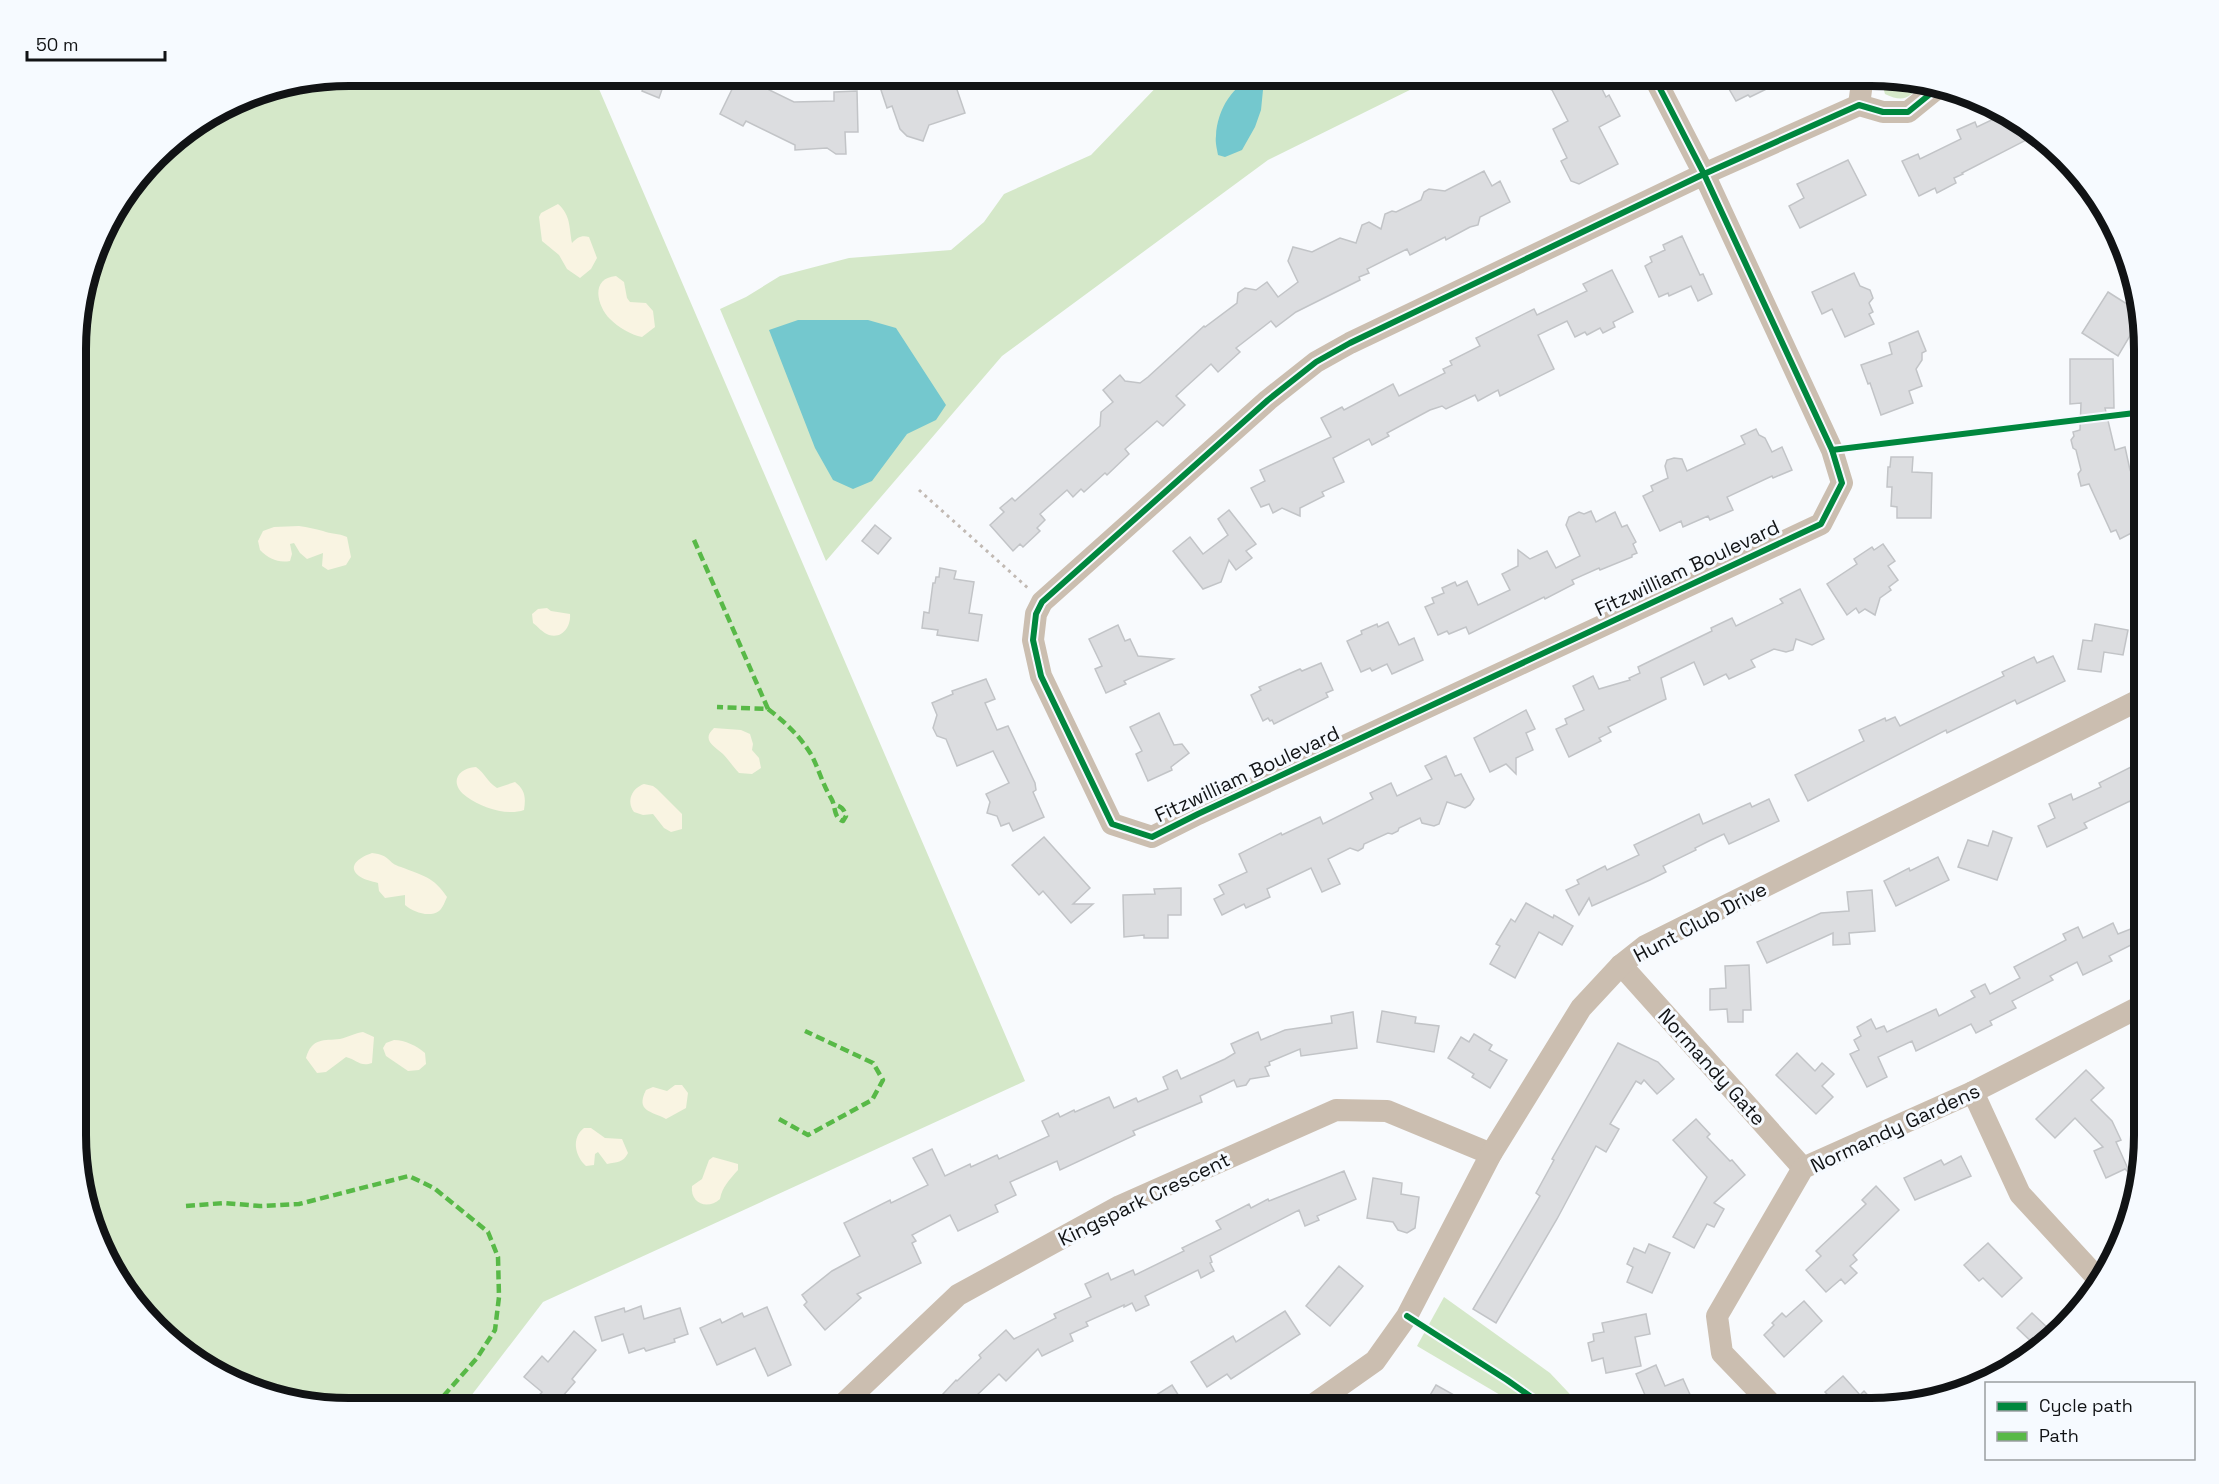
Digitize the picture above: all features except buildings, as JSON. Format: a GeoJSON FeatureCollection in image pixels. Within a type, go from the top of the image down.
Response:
{"type":"FeatureCollection","features":[{"type":"Feature","properties":{"kind":"street","name":"Fitzwilliam Boulevard"},"geometry":{"type":"LineString","coordinates":[[1042,602],[1036,614],[1033,640],[1041,676],[1059,717],[1112,824],[1152,837],[1821,524],[1842,483],[1832,450],[1704,174],[1659,86]]}},
{"type":"Feature","properties":{"kind":"street"},"geometry":{"type":"LineString","coordinates":[[1859,105],[1862,86]]}},
{"type":"Feature","properties":{"kind":"street"},"geometry":{"type":"LineString","coordinates":[[1042,602],[1269,399],[1316,362],[1402,317],[1704,174],[1859,105],[1883,112],[1908,112],[1932,93]]}},
{"type":"Feature","properties":{"kind":"street","name":"Hunt Club Drive"},"geometry":{"type":"LineString","coordinates":[[1323,1398],[1375,1361],[1407,1316],[1491,1154],[1581,1008],[1621,965],[1645,946],[2134,703]]}},
{"type":"Feature","properties":{"kind":"street","name":"Normandy Gate"},"geometry":{"type":"LineString","coordinates":[[1621,965],[1803,1168]]}},
{"type":"Feature","properties":{"kind":"street","name":"Normandy Gardens"},"geometry":{"type":"LineString","coordinates":[[1765,1398],[1722,1353],[1717,1316],[1803,1168],[1973,1092],[2134,1010]]}},
{"type":"Feature","properties":{"kind":"street"},"geometry":{"type":"LineString","coordinates":[[1973,1092],[2020,1194],[2094,1274]]}},
{"type":"Feature","properties":{"kind":"street","name":"Kingspark Crescent"},"geometry":{"type":"LineString","coordinates":[[850,1398],[958,1295],[1120,1206],[1336,1110],[1387,1111],[1491,1154]]}},
{"type":"Feature","properties":{"kind":"path"},"geometry":{"type":"LineString","coordinates":[[919,490],[1042,602]]}},
{"type":"Feature","properties":{"kind":"green space"},"geometry":{"type":"Polygon","coordinates":[[[331,86],[598,86],[1025,1081],[543,1302],[469,1398],[331,1398],[280,1390],[248,1379],[217,1363],[188,1344],[162,1322],[140,1296],[121,1267],[105,1236],[94,1204],[86,1153],[86,331],[88,314],[94,280],[105,248],[130,202],[162,162],[188,140],[217,121],[248,105],[280,94],[331,86]]]}},
{"type":"Feature","properties":{"kind":"green space"},"geometry":{"type":"Polygon","coordinates":[[[1157,86],[1418,86],[1268,160],[1002,356],[826,561],[720,309],[746,297],[780,276],[849,258],[951,250],[984,222],[1004,194],[1091,155],[1157,86]]]}},
{"type":"Feature","properties":{"kind":"green space"},"geometry":{"type":"Polygon","coordinates":[[[1883,86],[1915,90],[1906,98],[1885,94],[1883,86]]]}},
{"type":"Feature","properties":{"kind":"green space"},"geometry":{"type":"Polygon","coordinates":[[[1444,1297],[1550,1373],[1574,1398],[1505,1398],[1417,1346],[1444,1297]]]}},
{"type":"Feature","properties":{"kind":"sand"},"geometry":{"type":"Polygon","coordinates":[[[558,204],[567,217],[572,243],[579,237],[589,237],[597,258],[591,269],[580,278],[567,269],[559,255],[542,241],[539,217],[541,213],[558,204]]]}},
{"type":"Feature","properties":{"kind":"sand"},"geometry":{"type":"Polygon","coordinates":[[[616,276],[624,282],[630,302],[646,303],[653,311],[655,327],[642,337],[629,333],[610,319],[605,314],[599,300],[599,287],[602,282],[616,276]]]}},
{"type":"Feature","properties":{"kind":"sand"},"geometry":{"type":"Polygon","coordinates":[[[299,526],[347,537],[351,557],[346,565],[328,570],[322,566],[323,553],[307,559],[294,543],[290,544],[292,554],[290,561],[274,560],[260,550],[258,541],[263,531],[274,527],[299,526]]]}},
{"type":"Feature","properties":{"kind":"sand"},"geometry":{"type":"Polygon","coordinates":[[[547,608],[551,611],[570,614],[567,627],[558,635],[549,635],[533,623],[532,614],[538,609],[547,608]]]}},
{"type":"Feature","properties":{"kind":"sand"},"geometry":{"type":"Polygon","coordinates":[[[714,728],[741,730],[750,734],[752,750],[759,758],[761,768],[752,774],[739,773],[710,743],[710,732],[714,728]]]}},
{"type":"Feature","properties":{"kind":"sand"},"geometry":{"type":"Polygon","coordinates":[[[476,767],[497,788],[515,782],[524,794],[524,810],[510,812],[487,808],[461,792],[457,778],[464,770],[476,767]]]}},
{"type":"Feature","properties":{"kind":"sand"},"geometry":{"type":"Polygon","coordinates":[[[644,784],[657,789],[682,814],[682,829],[671,832],[664,828],[653,814],[643,815],[634,812],[630,799],[633,792],[644,784]]]}},
{"type":"Feature","properties":{"kind":"sand"},"geometry":{"type":"Polygon","coordinates":[[[372,853],[383,855],[397,865],[437,885],[447,897],[440,910],[431,914],[412,910],[405,905],[405,895],[385,898],[379,891],[378,883],[361,877],[355,872],[357,862],[372,853]]]}},
{"type":"Feature","properties":{"kind":"sand"},"geometry":{"type":"Polygon","coordinates":[[[363,1032],[374,1037],[372,1063],[361,1064],[346,1057],[326,1072],[317,1073],[306,1058],[312,1046],[319,1041],[340,1039],[363,1032]]]}},
{"type":"Feature","properties":{"kind":"sand"},"geometry":{"type":"Polygon","coordinates":[[[394,1040],[407,1042],[422,1050],[425,1053],[426,1064],[419,1070],[408,1071],[386,1056],[383,1048],[386,1043],[394,1040]]]}},
{"type":"Feature","properties":{"kind":"sand"},"geometry":{"type":"Polygon","coordinates":[[[675,1085],[682,1085],[688,1093],[686,1108],[666,1119],[644,1107],[643,1097],[646,1090],[653,1087],[667,1091],[675,1085]]]}},
{"type":"Feature","properties":{"kind":"sand"},"geometry":{"type":"Polygon","coordinates":[[[584,1128],[591,1128],[605,1138],[622,1139],[628,1153],[624,1159],[607,1164],[598,1152],[595,1154],[594,1165],[586,1166],[579,1157],[576,1147],[577,1137],[584,1128]]]}},
{"type":"Feature","properties":{"kind":"sand"},"geometry":{"type":"Polygon","coordinates":[[[713,1157],[738,1164],[738,1170],[724,1187],[720,1199],[705,1204],[694,1197],[692,1186],[702,1179],[709,1160],[713,1157]]]}},
{"type":"Feature","properties":{"kind":"water"},"geometry":{"type":"Polygon","coordinates":[[[1240,86],[1262,86],[1261,110],[1255,127],[1242,150],[1225,157],[1218,155],[1217,126],[1223,107],[1240,86]]]}},
{"type":"Feature","properties":{"kind":"water"},"geometry":{"type":"Polygon","coordinates":[[[798,320],[868,320],[896,328],[946,405],[936,420],[907,434],[872,481],[853,489],[833,480],[815,448],[769,330],[798,320]]]}},
{"type":"Feature","properties":{"kind":"marked path"},"geometry":{"type":"LineString","coordinates":[[694,540],[768,709],[717,707]]}},
{"type":"Feature","properties":{"kind":"marked path"},"geometry":{"type":"LineString","coordinates":[[768,709],[792,730],[808,749],[833,801],[836,815],[843,821],[846,816],[836,805]]}},
{"type":"Feature","properties":{"kind":"marked path"},"geometry":{"type":"LineString","coordinates":[[779,1119],[808,1135],[872,1100],[883,1080],[873,1063],[805,1031]]}},
{"type":"Feature","properties":{"kind":"marked path"},"geometry":{"type":"LineString","coordinates":[[186,1206],[224,1203],[260,1206],[299,1204],[409,1176],[434,1188],[488,1232],[498,1257],[499,1297],[495,1330],[477,1358],[442,1398]]}},
{"type":"Feature","properties":{"kind":"cycle path"},"geometry":{"type":"LineString","coordinates":[[1659,86],[1704,174]]}},
{"type":"Feature","properties":{"kind":"cycle path"},"geometry":{"type":"LineString","coordinates":[[1704,174],[1859,105],[1883,112],[1908,112],[1932,93]]}},
{"type":"Feature","properties":{"kind":"cycle path"},"geometry":{"type":"LineString","coordinates":[[1704,174],[1832,450],[1842,483],[1821,524],[1152,837],[1112,824],[1041,676],[1033,640],[1036,614],[1042,602],[1268,400],[1316,362],[1350,343],[1704,174]]}},
{"type":"Feature","properties":{"kind":"cycle path"},"geometry":{"type":"LineString","coordinates":[[1832,450],[2134,413]]}},
{"type":"Feature","properties":{"kind":"cycle path"},"geometry":{"type":"LineString","coordinates":[[1407,1316],[1532,1398]]}}]}
